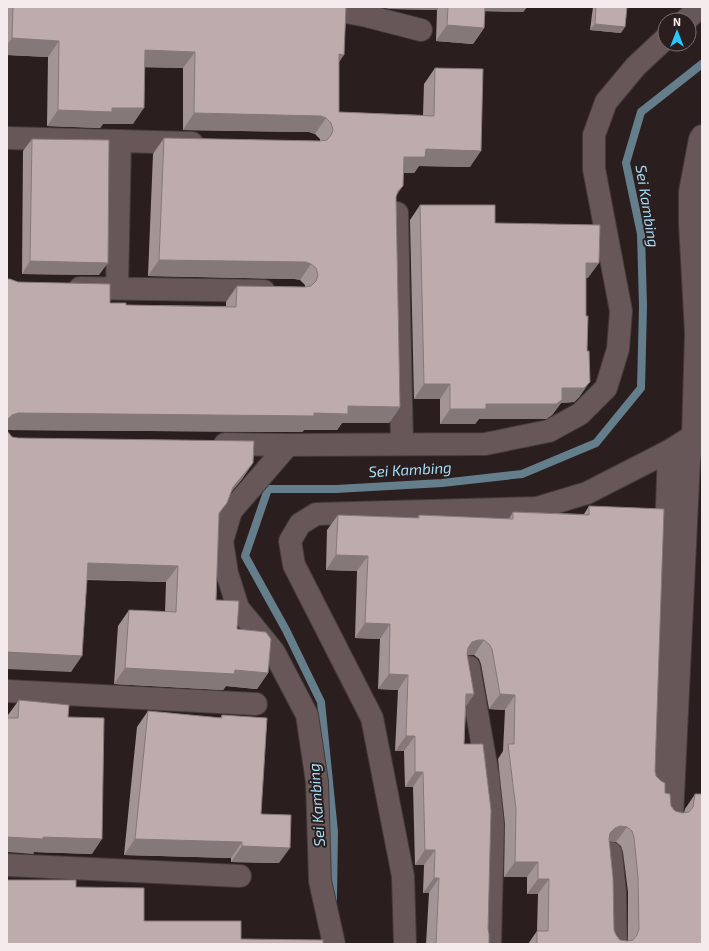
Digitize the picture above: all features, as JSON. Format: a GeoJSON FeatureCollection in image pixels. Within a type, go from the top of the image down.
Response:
{"type":"FeatureCollection","features":[{"type":"Feature","properties":{"kind":"street"},"geometry":{"type":"LineString","coordinates":[[320,7],[367,16],[421,30]]}},
{"type":"Feature","properties":{"kind":"street"},"geometry":{"type":"LineString","coordinates":[[202,444],[484,444],[549,431],[580,414],[606,388],[618,349],[621,311],[594,169],[594,135],[606,102],[636,66],[657,46]]}},
{"type":"Feature","properties":{"kind":"street"},"geometry":{"type":"LineString","coordinates":[[672,816],[689,460],[697,436],[696,333],[690,223],[690,192],[700,139],[702,136]]}},
{"type":"Feature","properties":{"kind":"street"},"geometry":{"type":"LineString","coordinates":[[7,138],[214,143]]}},
{"type":"Feature","properties":{"kind":"street"},"geometry":{"type":"LineString","coordinates":[[117,288],[120,141]]}},
{"type":"Feature","properties":{"kind":"street"},"geometry":{"type":"LineString","coordinates":[[397,213],[402,444]]}},
{"type":"Feature","properties":{"kind":"street"},"geometry":{"type":"LineString","coordinates":[[62,287],[287,291]]}},
{"type":"Feature","properties":{"kind":"street"},"geometry":{"type":"LineString","coordinates":[[405,944],[403,876],[372,718],[294,565],[290,541],[300,524],[316,514],[537,508],[587,493],[669,452],[697,436]]}},
{"type":"Feature","properties":{"kind":"street"},"geometry":{"type":"LineString","coordinates":[[288,444],[231,511],[222,540],[227,573],[238,608],[274,652],[307,715],[317,782],[320,881],[334,944]]}},
{"type":"Feature","properties":{"kind":"street"},"geometry":{"type":"LineString","coordinates":[[657,786],[669,452]]}},
{"type":"Feature","properties":{"kind":"street"},"geometry":{"type":"LineString","coordinates":[[469,667],[488,776],[493,825],[490,944]]}},
{"type":"Feature","properties":{"kind":"street"},"geometry":{"type":"LineString","coordinates":[[7,691],[256,704]]}},
{"type":"Feature","properties":{"kind":"street"},"geometry":{"type":"LineString","coordinates":[[611,853],[615,892],[616,944]]}},
{"type":"Feature","properties":{"kind":"street"},"geometry":{"type":"LineString","coordinates":[[7,865],[240,876]]}},
{"type":"Feature","properties":{"kind":"building"},"geometry":{"type":"Polygon","coordinates":[[[13,7],[346,7],[344,55],[339,54],[339,112],[434,116],[435,68],[483,69],[481,151],[426,149],[425,157],[404,157],[403,186],[398,191],[396,197],[400,407],[348,406],[348,414],[314,413],[314,416],[18,413],[12,415],[7,420],[7,279],[18,282],[110,284],[110,303],[126,303],[126,305],[236,307],[237,286],[305,287],[311,286],[316,281],[318,275],[316,268],[306,262],[159,260],[164,138],[320,141],[327,140],[333,130],[331,123],[326,118],[321,116],[194,113],[195,52],[145,50],[144,108],[112,108],[112,112],[58,110],[59,41],[12,38],[13,7]]]}},
{"type":"Feature","properties":{"kind":"building"},"geometry":{"type":"Polygon","coordinates":[[[448,7],[485,7],[484,28],[447,25],[448,7]]]}},
{"type":"Feature","properties":{"kind":"building"},"geometry":{"type":"Polygon","coordinates":[[[596,7],[627,7],[625,27],[595,24],[596,7]]]}},
{"type":"Feature","properties":{"kind":"building"},"geometry":{"type":"Polygon","coordinates":[[[32,139],[109,140],[108,263],[30,261],[32,139]]]}},
{"type":"Feature","properties":{"kind":"building"},"geometry":{"type":"Polygon","coordinates":[[[420,205],[495,205],[495,223],[600,225],[599,263],[586,263],[586,316],[588,316],[587,351],[589,351],[590,382],[584,388],[562,388],[562,400],[556,404],[486,404],[486,409],[450,409],[450,384],[424,384],[420,205]]]}},
{"type":"Feature","properties":{"kind":"building"},"geometry":{"type":"Polygon","coordinates":[[[7,430],[12,437],[18,438],[254,441],[253,463],[233,487],[227,503],[219,513],[216,600],[239,601],[237,629],[266,632],[271,639],[268,673],[235,670],[234,674],[125,668],[129,610],[176,612],[178,566],[88,563],[82,656],[7,652],[7,430]]]}},
{"type":"Feature","properties":{"kind":"building"},"geometry":{"type":"Polygon","coordinates":[[[589,506],[664,509],[655,771],[656,776],[665,783],[665,793],[670,794],[671,806],[675,811],[682,813],[689,812],[693,807],[695,794],[702,794],[702,944],[537,944],[537,931],[548,931],[549,879],[538,879],[538,862],[515,862],[516,809],[508,744],[514,744],[515,695],[500,694],[492,649],[484,640],[478,640],[472,642],[468,648],[467,654],[474,694],[466,694],[464,744],[483,744],[491,810],[488,929],[489,944],[436,944],[439,878],[434,878],[435,850],[425,850],[423,772],[415,772],[415,736],[406,736],[408,675],[389,674],[390,624],[365,623],[368,556],[336,555],[338,515],[419,518],[419,515],[513,519],[513,512],[589,515],[589,506]],[[620,826],[615,828],[610,833],[609,839],[613,878],[614,930],[620,940],[627,941],[633,940],[639,929],[638,877],[634,837],[632,831],[627,827],[620,826]]]}},
{"type":"Feature","properties":{"kind":"building"},"geometry":{"type":"Polygon","coordinates":[[[19,700],[69,705],[68,717],[104,718],[102,839],[43,837],[43,839],[7,837],[7,718],[18,718],[19,700]]]}},
{"type":"Feature","properties":{"kind":"building"},"geometry":{"type":"Polygon","coordinates":[[[148,711],[222,718],[222,715],[267,718],[261,814],[291,815],[290,848],[242,846],[242,842],[135,839],[148,711]]]}},
{"type":"Feature","properties":{"kind":"building"},"geometry":{"type":"Polygon","coordinates":[[[7,880],[76,880],[76,887],[144,888],[144,921],[241,921],[241,939],[323,940],[323,944],[7,944],[7,880]]]}},
{"type":"Feature","properties":{"kind":"waterway","name":"Sei Kambing"},"geometry":{"type":"LineString","coordinates":[[333,900],[334,832],[321,702],[286,630],[245,556],[268,489],[336,489],[442,483],[522,474],[596,443],[641,388],[643,306],[641,234],[626,163],[641,112],[702,64]]}}]}
